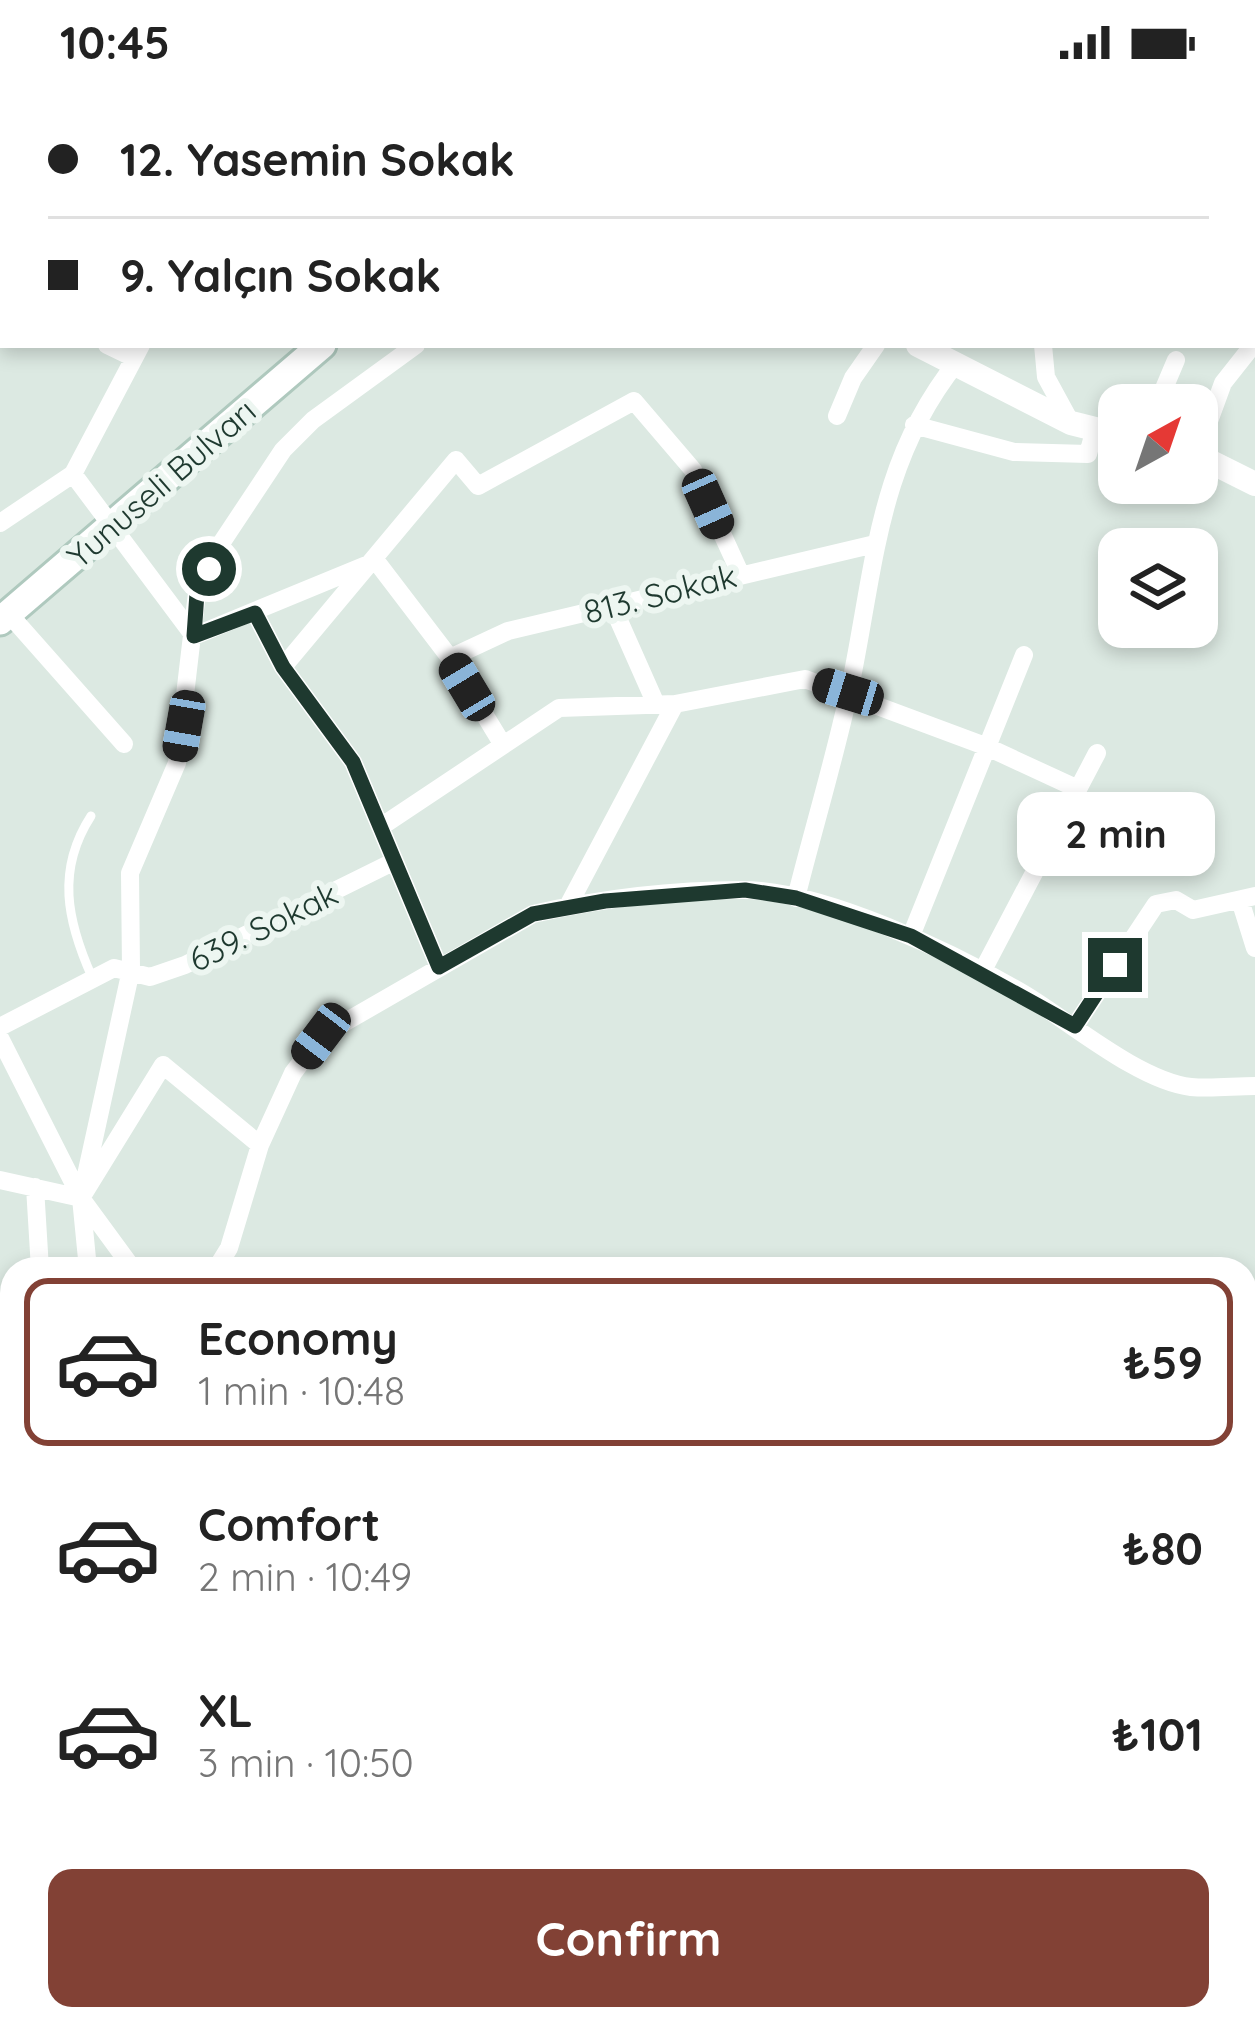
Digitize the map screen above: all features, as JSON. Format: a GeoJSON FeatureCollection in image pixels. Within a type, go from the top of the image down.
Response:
{"type":"FeatureCollection","features":[{"type":"Feature","properties":{"kind":"main road","name":"Yunuseli Bulvarı"},"geometry":{"type":"LineString","coordinates":[[4,618],[318,348]]}},
{"type":"Feature","properties":{"kind":"street"},"geometry":{"type":"LineString","coordinates":[[87,1257],[81,1198],[131,970],[130,873],[177,764],[197,593],[212,561],[283,450],[314,420],[412,348]]}},
{"type":"Feature","properties":{"kind":"street"},"geometry":{"type":"LineString","coordinates":[[837,416],[853,378],[874,348]]}},
{"type":"Feature","properties":{"kind":"street"},"geometry":{"type":"LineString","coordinates":[[925,348],[1095,429]]}},
{"type":"Feature","properties":{"kind":"street"},"geometry":{"type":"LineString","coordinates":[[1043,348],[1046,377],[1095,429]]}},
{"type":"Feature","properties":{"kind":"street"},"geometry":{"type":"LineString","coordinates":[[1218,397],[1251,348]]}},
{"type":"Feature","properties":{"kind":"street"},"geometry":{"type":"LineString","coordinates":[[0,523],[73,474],[137,352]]}},
{"type":"Feature","properties":{"kind":"street"},"geometry":{"type":"LineString","coordinates":[[1165,384],[1176,360]]}},
{"type":"Feature","properties":{"kind":"street"},"geometry":{"type":"LineString","coordinates":[[796,898],[848,692],[892,471],[914,425],[957,362]]}},
{"type":"Feature","properties":{"kind":"street"},"geometry":{"type":"LineString","coordinates":[[283,667],[456,460],[478,486],[634,400],[692,470],[740,573]]}},
{"type":"Feature","properties":{"kind":"street"},"geometry":{"type":"LineString","coordinates":[[914,425],[1014,452],[1088,454],[1095,429]]}},
{"type":"Feature","properties":{"kind":"street"},"geometry":{"type":"LineString","coordinates":[[1218,466],[1255,484]]}},
{"type":"Feature","properties":{"kind":"street"},"geometry":{"type":"LineString","coordinates":[[73,474],[194,636]]}},
{"type":"Feature","properties":{"kind":"street","name":"813. Sokak"},"geometry":{"type":"LineString","coordinates":[[450,658],[508,631],[875,544]]}},
{"type":"Feature","properties":{"kind":"street"},"geometry":{"type":"LineString","coordinates":[[194,636],[376,561]]}},
{"type":"Feature","properties":{"kind":"street"},"geometry":{"type":"LineString","coordinates":[[376,561],[450,658],[503,745]]}},
{"type":"Feature","properties":{"kind":"street"},"geometry":{"type":"LineString","coordinates":[[612,605],[665,703]]}},
{"type":"Feature","properties":{"kind":"street"},"geometry":{"type":"LineString","coordinates":[[255,613],[283,667],[353,762],[439,967]]}},
{"type":"Feature","properties":{"kind":"street"},"geometry":{"type":"LineString","coordinates":[[4,618],[124,744]]}},
{"type":"Feature","properties":{"kind":"street"},"geometry":{"type":"LineString","coordinates":[[911,936],[1024,656]]}},
{"type":"Feature","properties":{"kind":"street"},"geometry":{"type":"LineString","coordinates":[[382,826],[559,708],[665,703],[805,679],[985,746],[1078,788]]}},
{"type":"Feature","properties":{"kind":"street"},"geometry":{"type":"LineString","coordinates":[[568,906],[665,703]]}},
{"type":"Feature","properties":{"kind":"street"},"geometry":{"type":"LineString","coordinates":[[982,972],[1096,753]]}},
{"type":"Feature","properties":{"kind":"street","name":"639. Sokak"},"geometry":{"type":"LineString","coordinates":[[0,1027],[114,968],[150,977],[185,965],[392,862]]}},
{"type":"Feature","properties":{"kind":"street"},"geometry":{"type":"LineString","coordinates":[[223,1257],[260,1145],[293,1073],[321,1036],[533,914],[568,906],[745,890],[796,898],[911,936],[982,972],[1148,1072],[1188,1087],[1255,1086]]}},
{"type":"Feature","properties":{"kind":"street"},"geometry":{"type":"LineString","coordinates":[[1075,1026],[1156,904],[1175,900],[1193,910],[1248,898],[1255,948]]}},
{"type":"Feature","properties":{"kind":"street"},"geometry":{"type":"LineString","coordinates":[[0,1038],[81,1198],[124,1257]]}},
{"type":"Feature","properties":{"kind":"street"},"geometry":{"type":"LineString","coordinates":[[81,1198],[163,1065],[260,1145]]}},
{"type":"Feature","properties":{"kind":"street"},"geometry":{"type":"LineString","coordinates":[[0,1180],[81,1198]]}},
{"type":"Feature","properties":{"kind":"street"},"geometry":{"type":"LineString","coordinates":[[35,1187],[39,1257]]}},
{"type":"Feature","properties":{"kind":"lane"},"geometry":{"type":"LineString","coordinates":[[91,816],[74,850],[66,897],[92,977]]}},
{"type":"Feature","properties":{"kind":"route"},"geometry":{"type":"LineString","coordinates":[[209,569],[197,593],[194,636],[255,613],[283,667],[353,762],[439,967],[533,914],[605,901],[745,890],[796,898],[911,936],[1075,1026],[1115,965]]}}]}
